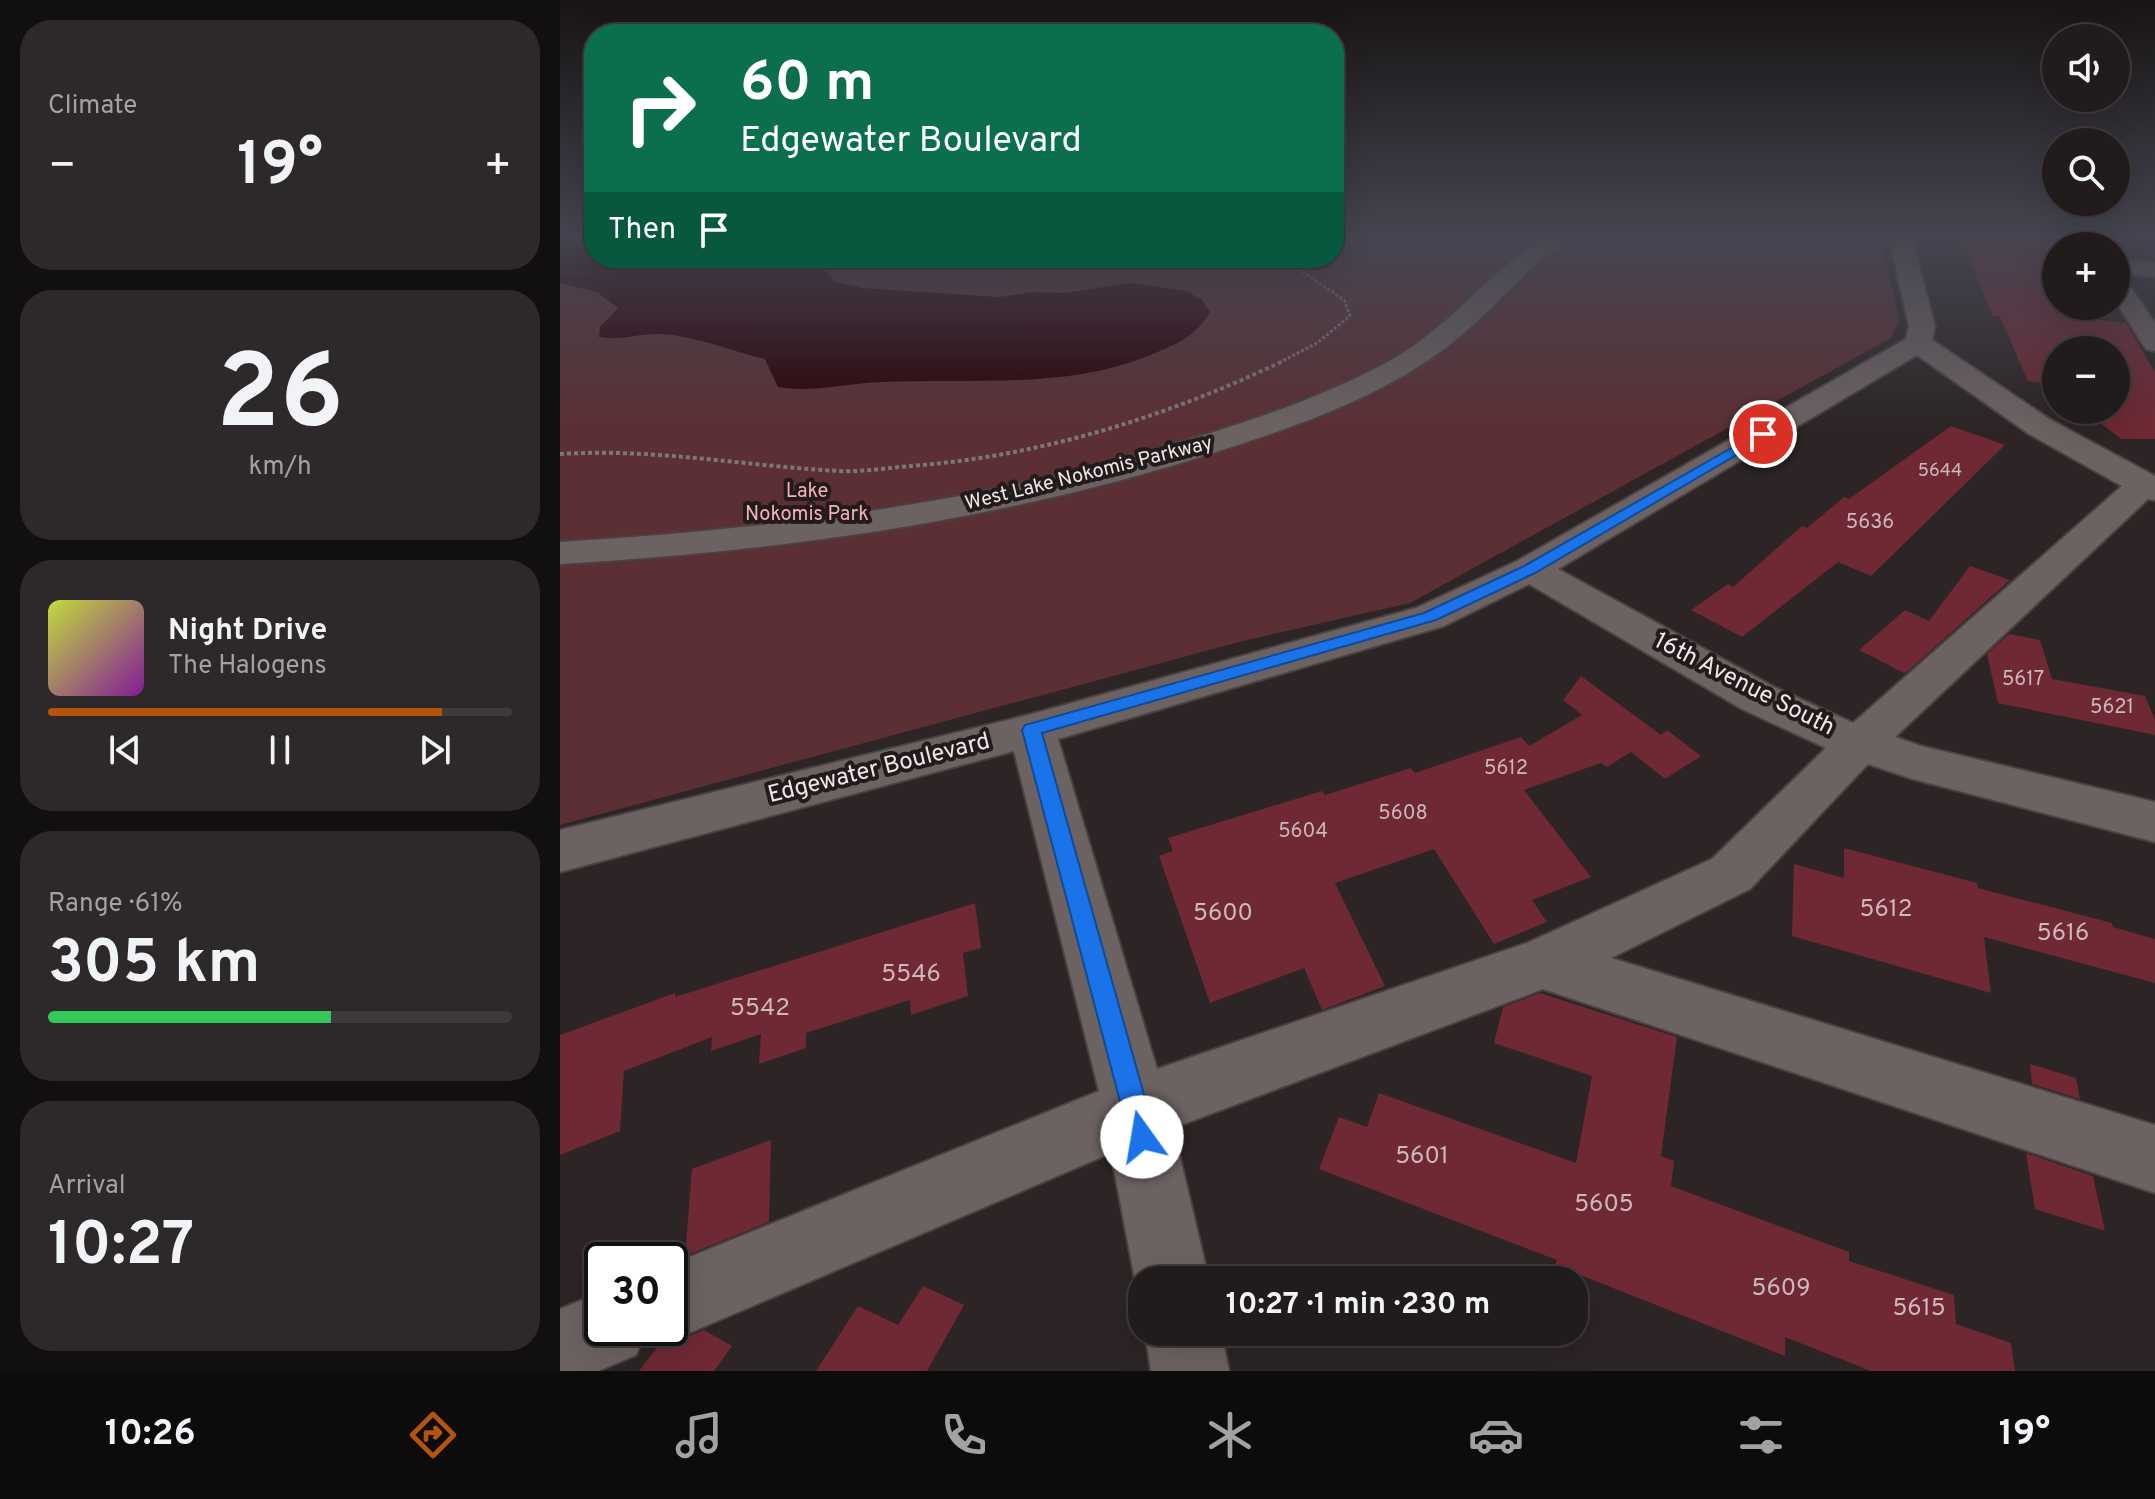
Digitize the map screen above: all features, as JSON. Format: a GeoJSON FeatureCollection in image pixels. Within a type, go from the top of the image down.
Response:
{"type":"FeatureCollection","features":[{"type":"Feature","properties":{"kind":"street","name":"West Lake Nokomis Parkway"},"geometry":{"type":"LineString","coordinates":[[560,553],[744,539],[899,519],[1011,496],[1217,442],[1337,397],[1401,366],[1451,333],[1484,301]]}},
{"type":"Feature","properties":{"kind":"street"},"geometry":{"type":"LineString","coordinates":[[688,1296],[1136,1109],[1543,963],[1731,874],[1860,743],[2150,487],[2040,427],[1918,343],[1922,326],[1916,301]]}},
{"type":"Feature","properties":{"kind":"street"},"geometry":{"type":"LineString","coordinates":[[2130,305],[2155,343]]}},
{"type":"Feature","properties":{"kind":"street","name":"Edgewater Boulevard"},"geometry":{"type":"LineString","coordinates":[[560,851],[1032,730],[1430,617],[1530,569],[1918,343]]}},
{"type":"Feature","properties":{"kind":"street","name":"16th Avenue South"},"geometry":{"type":"LineString","coordinates":[[1530,569],[1758,698],[1860,743],[1913,762],[2155,822]]}},
{"type":"Feature","properties":{"kind":"street"},"geometry":{"type":"LineString","coordinates":[[1032,730],[1136,1109],[1169,1266]]}},
{"type":"Feature","properties":{"kind":"street"},"geometry":{"type":"LineString","coordinates":[[1543,963],[2155,1159]]}},
{"type":"Feature","properties":{"kind":"street"},"geometry":{"type":"LineString","coordinates":[[560,1348],[584,1338]]}},
{"type":"Feature","properties":{"kind":"path"},"geometry":{"type":"LineString","coordinates":[[560,454],[601,450],[659,451],[834,471],[937,466],[1032,448],[1135,423],[1302,353],[1335,332],[1350,316],[1344,301]]}},
{"type":"Feature","properties":{"kind":"green space","name":"Lake Nokomis Park"},"geometry":{"type":"Polygon","coordinates":[[[560,301],[1895,301],[1899,321],[1891,338],[1410,603],[1243,641],[560,825],[560,301]]]}},
{"type":"Feature","properties":{"kind":"shaded area"},"geometry":{"type":"Polygon","coordinates":[[[609,301],[1203,301],[1210,312],[1192,333],[1170,346],[1120,365],[1087,373],[1019,380],[881,382],[791,389],[778,387],[765,359],[700,341],[661,334],[599,337],[600,327],[618,308],[609,301]]]}},
{"type":"Feature","properties":{"kind":"building"},"geometry":{"type":"Polygon","coordinates":[[[1987,301],[2042,301],[2042,320],[2126,323],[2155,372],[2155,439],[2121,439],[2102,424],[2130,424],[2130,336],[2042,336],[2042,383],[2028,381],[2000,317],[1993,316],[1987,301]]]}},
{"type":"Feature","properties":{"kind":"building"},"geometry":{"type":"Polygon","coordinates":[[[1951,426],[2005,445],[1871,576],[1838,562],[1742,637],[1691,610],[1728,584],[1733,587],[1802,526],[1807,528],[1844,497],[1849,499],[1951,426]]]}},
{"type":"Feature","properties":{"kind":"building"},"geometry":{"type":"Polygon","coordinates":[[[1970,566],[2010,580],[1908,671],[1904,673],[1859,650],[1905,610],[1929,621],[1970,566]]]}},
{"type":"Feature","properties":{"kind":"building"},"geometry":{"type":"Polygon","coordinates":[[[2009,634],[2040,640],[2052,679],[2145,696],[2155,720],[2155,735],[1998,703],[1987,654],[2009,634]]]}},
{"type":"Feature","properties":{"kind":"building"},"geometry":{"type":"Polygon","coordinates":[[[1581,676],[1661,735],[1667,730],[1701,756],[1665,779],[1631,752],[1607,767],[1601,763],[1524,790],[1591,877],[1532,900],[1547,922],[1494,944],[1434,849],[1335,883],[1385,986],[1322,1010],[1304,968],[1210,1003],[1159,856],[1173,851],[1168,838],[1322,791],[1325,795],[1411,768],[1415,773],[1521,737],[1529,746],[1582,715],[1563,700],[1581,676]]]}},
{"type":"Feature","properties":{"kind":"building"},"geometry":{"type":"Polygon","coordinates":[[[1844,848],[1977,883],[1978,888],[2112,923],[2113,927],[2155,939],[2155,983],[1984,937],[1991,993],[1792,936],[1794,864],[1844,878],[1844,848]]]}},
{"type":"Feature","properties":{"kind":"building"},"geometry":{"type":"Polygon","coordinates":[[[975,903],[981,948],[963,953],[968,996],[911,1015],[910,1000],[806,1033],[806,1048],[759,1064],[761,1034],[711,1051],[712,1037],[624,1071],[620,1131],[560,1155],[560,1035],[675,993],[675,997],[975,903]]]}},
{"type":"Feature","properties":{"kind":"building"},"geometry":{"type":"Polygon","coordinates":[[[1540,993],[1677,1037],[1661,1156],[1674,1161],[1671,1186],[1849,1252],[1849,1261],[1954,1295],[1956,1324],[2011,1343],[2015,1371],[1871,1371],[1785,1337],[1785,1356],[1588,1278],[1588,1266],[1558,1266],[1555,1265],[1557,1260],[1319,1169],[1339,1117],[1367,1127],[1379,1093],[1576,1163],[1592,1076],[1494,1043],[1503,1007],[1540,993]]]}},
{"type":"Feature","properties":{"kind":"building"},"geometry":{"type":"Polygon","coordinates":[[[2030,1064],[2076,1078],[2080,1099],[2032,1084],[2030,1064]]]}},
{"type":"Feature","properties":{"kind":"building"},"geometry":{"type":"Polygon","coordinates":[[[771,1140],[769,1222],[688,1255],[686,1242],[692,1169],[771,1140]]]}},
{"type":"Feature","properties":{"kind":"building"},"geometry":{"type":"Polygon","coordinates":[[[2026,1153],[2093,1176],[2105,1231],[2035,1209],[2026,1153]]]}},
{"type":"Feature","properties":{"kind":"building"},"geometry":{"type":"Polygon","coordinates":[[[923,1286],[964,1305],[927,1371],[816,1371],[858,1306],[898,1325],[923,1286]]]}},
{"type":"Feature","properties":{"kind":"building"},"geometry":{"type":"Polygon","coordinates":[[[704,1330],[732,1346],[714,1371],[639,1371],[658,1346],[688,1346],[688,1337],[704,1330]]]}},
{"type":"Feature","properties":{"kind":"route"},"geometry":{"type":"LineString","coordinates":[[1142,1137],[1032,730],[1430,617],[1530,569],[1763,434]]}}]}
